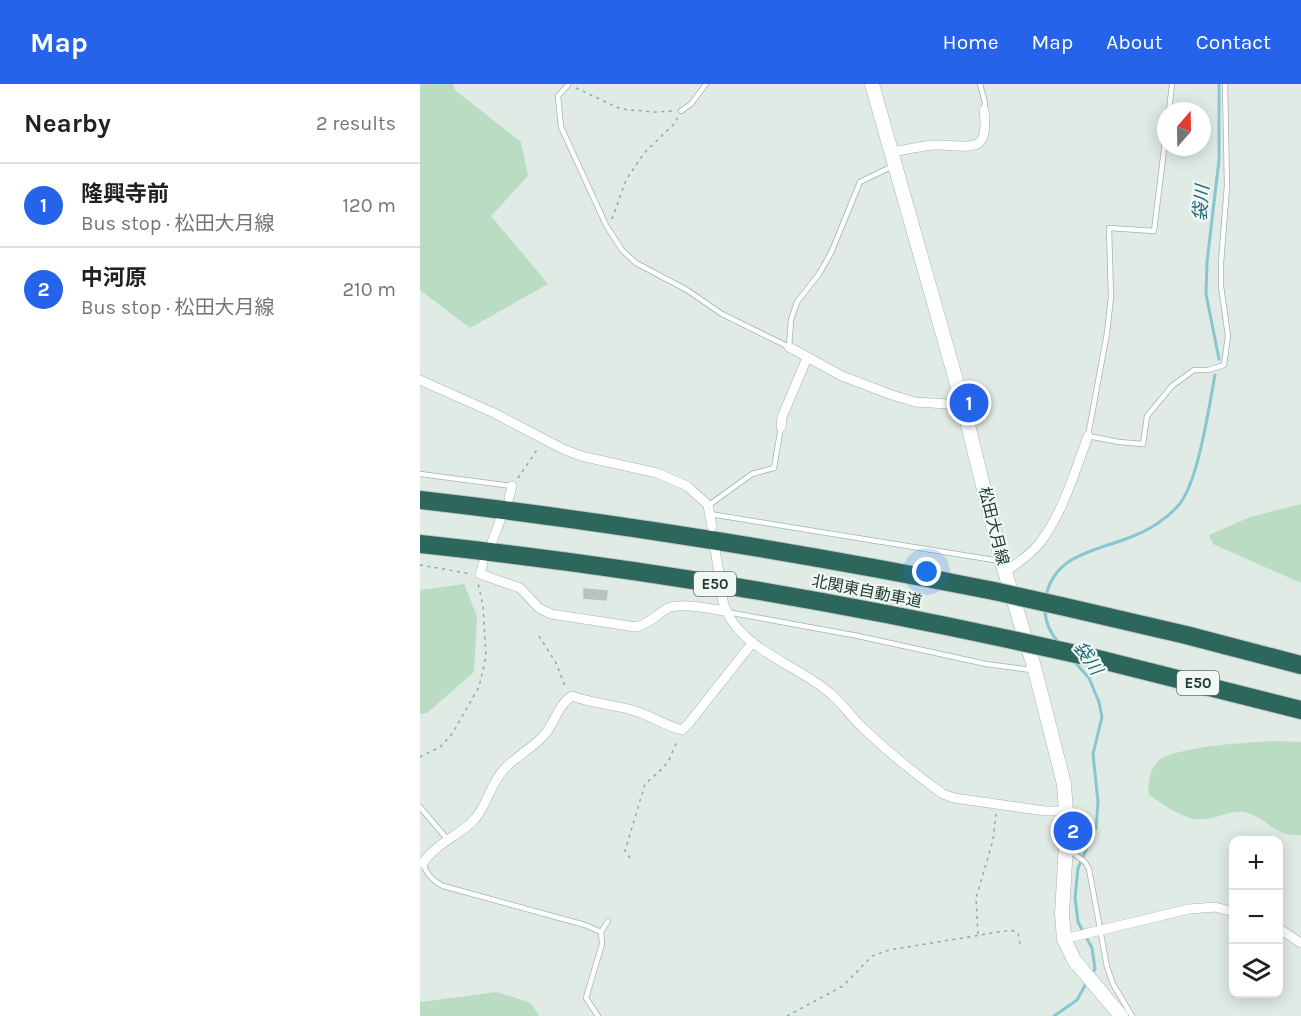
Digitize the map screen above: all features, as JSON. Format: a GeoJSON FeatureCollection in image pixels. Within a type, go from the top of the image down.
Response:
{"type":"FeatureCollection","features":[{"type":"Feature","properties":{"kind":"highway","name":"北関東自動車道"},"geometry":{"type":"LineString","coordinates":[[420,500],[732,542],[882,568],[1061,606],[1301,665]]}},
{"type":"Feature","properties":{"kind":"highway","name":"北関東自動車道"},"geometry":{"type":"LineString","coordinates":[[420,544],[623,569],[835,604],[1094,658],[1301,710]]}},
{"type":"Feature","properties":{"kind":"main road","name":"松田大月線"},"geometry":{"type":"LineString","coordinates":[[872,84],[963,405],[1004,567],[1035,670],[1061,774],[1071,851],[1062,914],[1069,952],[1121,1016]]}},
{"type":"Feature","properties":{"kind":"street"},"geometry":{"type":"LineString","coordinates":[[894,158],[934,145],[966,147],[978,144],[985,134],[984,110]]}},
{"type":"Feature","properties":{"kind":"street"},"geometry":{"type":"LineString","coordinates":[[789,347],[842,376],[892,395],[915,402],[963,405]]}},
{"type":"Feature","properties":{"kind":"street"},"geometry":{"type":"LineString","coordinates":[[781,427],[782,417],[807,358]]}},
{"type":"Feature","properties":{"kind":"street"},"geometry":{"type":"LineString","coordinates":[[420,380],[581,456],[657,473],[687,486],[709,510],[712,527]]}},
{"type":"Feature","properties":{"kind":"street"},"geometry":{"type":"LineString","coordinates":[[1004,567],[1036,547],[1045,536],[1071,483],[1088,436]]}},
{"type":"Feature","properties":{"kind":"street"},"geometry":{"type":"LineString","coordinates":[[509,498],[512,486]]}},
{"type":"Feature","properties":{"kind":"street"},"geometry":{"type":"LineString","coordinates":[[492,542],[501,518]]}},
{"type":"Feature","properties":{"kind":"street"},"geometry":{"type":"LineString","coordinates":[[715,549],[719,573]]}},
{"type":"Feature","properties":{"kind":"street"},"geometry":{"type":"LineString","coordinates":[[483,564],[480,574],[520,588],[538,608],[551,614],[636,627],[646,625],[676,606],[725,611]]}},
{"type":"Feature","properties":{"kind":"street"},"geometry":{"type":"LineString","coordinates":[[722,596],[725,611],[753,642],[823,687],[864,729],[944,794],[954,798],[1045,811],[1067,811]]}},
{"type":"Feature","properties":{"kind":"street"},"geometry":{"type":"LineString","coordinates":[[422,863],[480,814],[500,774],[543,737],[564,701],[572,696],[628,709],[682,730],[753,642]]}},
{"type":"Feature","properties":{"kind":"street"},"geometry":{"type":"LineString","coordinates":[[1067,938],[1189,909],[1215,907],[1229,911]]}},
{"type":"Feature","properties":{"kind":"street"},"geometry":{"type":"LineString","coordinates":[[1283,931],[1301,944]]}},
{"type":"Feature","properties":{"kind":"lane"},"geometry":{"type":"LineString","coordinates":[[681,111],[691,104],[706,84]]}},
{"type":"Feature","properties":{"kind":"lane"},"geometry":{"type":"LineString","coordinates":[[980,84],[985,103],[984,110]]}},
{"type":"Feature","properties":{"kind":"lane"},"geometry":{"type":"LineString","coordinates":[[1170,102],[1172,84]]}},
{"type":"Feature","properties":{"kind":"lane"},"geometry":{"type":"LineString","coordinates":[[1163,156],[1154,231],[1110,228],[1111,297],[1101,369],[1088,436],[1143,444],[1147,416],[1172,386],[1194,370],[1208,370],[1224,365],[1228,336],[1221,286],[1227,186],[1225,84]]}},
{"type":"Feature","properties":{"kind":"lane"},"geometry":{"type":"LineString","coordinates":[[568,85],[558,96],[561,127],[608,228],[622,250],[636,263],[687,290],[722,314],[789,347],[791,320],[797,302],[819,274],[831,253],[860,182],[894,158]]}},
{"type":"Feature","properties":{"kind":"lane"},"geometry":{"type":"LineString","coordinates":[[709,510],[752,474],[774,468],[781,427]]}},
{"type":"Feature","properties":{"kind":"lane"},"geometry":{"type":"LineString","coordinates":[[420,474],[512,486]]}},
{"type":"Feature","properties":{"kind":"lane"},"geometry":{"type":"LineString","coordinates":[[709,510],[1004,567]]}},
{"type":"Feature","properties":{"kind":"lane"},"geometry":{"type":"LineString","coordinates":[[725,611],[858,636],[986,664],[1035,670]]}},
{"type":"Feature","properties":{"kind":"lane"},"geometry":{"type":"LineString","coordinates":[[420,807],[448,840]]}},
{"type":"Feature","properties":{"kind":"lane"},"geometry":{"type":"LineString","coordinates":[[1071,851],[1085,862],[1092,878],[1097,931],[1110,975],[1132,1016]]}},
{"type":"Feature","properties":{"kind":"lane"},"geometry":{"type":"LineString","coordinates":[[422,863],[434,882],[443,886],[585,925],[601,932]]}},
{"type":"Feature","properties":{"kind":"lane"},"geometry":{"type":"LineString","coordinates":[[598,1016],[586,998],[602,944],[601,932],[608,921]]}},
{"type":"Feature","properties":{"kind":"path"},"geometry":{"type":"LineString","coordinates":[[568,85],[621,109],[655,112],[681,111]]}},
{"type":"Feature","properties":{"kind":"path"},"geometry":{"type":"LineString","coordinates":[[608,228],[626,180],[644,153],[674,124],[681,111]]}},
{"type":"Feature","properties":{"kind":"path"},"geometry":{"type":"LineString","coordinates":[[512,486],[545,439]]}},
{"type":"Feature","properties":{"kind":"path"},"geometry":{"type":"LineString","coordinates":[[420,565],[480,574],[478,589],[483,606],[486,657],[479,687],[464,716],[440,747],[420,757]]}},
{"type":"Feature","properties":{"kind":"path"},"geometry":{"type":"LineString","coordinates":[[539,636],[556,663],[566,689],[572,696]]}},
{"type":"Feature","properties":{"kind":"path"},"geometry":{"type":"LineString","coordinates":[[630,858],[625,852],[642,789],[670,758],[682,730]]}},
{"type":"Feature","properties":{"kind":"path"},"geometry":{"type":"LineString","coordinates":[[978,934],[976,898],[993,840],[999,804]]}},
{"type":"Feature","properties":{"kind":"path"},"geometry":{"type":"LineString","coordinates":[[787,1016],[843,987],[872,956],[889,950],[978,934],[1016,930],[1020,944]]}},
{"type":"Feature","properties":{"kind":"green space"},"geometry":{"type":"Polygon","coordinates":[[[420,84],[453,84],[455,90],[521,142],[528,176],[491,216],[548,284],[470,328],[420,290],[420,84]]]}},
{"type":"Feature","properties":{"kind":"green space"},"geometry":{"type":"Polygon","coordinates":[[[1301,504],[1301,583],[1213,544],[1209,535],[1250,517],[1301,504]]]}},
{"type":"Feature","properties":{"kind":"green space"},"geometry":{"type":"Polygon","coordinates":[[[464,584],[477,616],[474,672],[427,713],[420,714],[420,590],[464,584]]]}},
{"type":"Feature","properties":{"kind":"green space"},"geometry":{"type":"Polygon","coordinates":[[[1277,741],[1301,742],[1301,835],[1285,834],[1258,817],[1245,812],[1233,812],[1205,819],[1190,818],[1149,795],[1149,782],[1153,768],[1158,761],[1167,756],[1197,748],[1277,741]]]}},
{"type":"Feature","properties":{"kind":"green space"},"geometry":{"type":"Polygon","coordinates":[[[497,992],[531,1003],[539,1016],[420,1016],[420,1002],[497,992]]]}},
{"type":"Feature","properties":{"kind":"building"},"geometry":{"type":"Polygon","coordinates":[[[584,589],[607,591],[606,600],[584,598],[584,589]]]}},
{"type":"Feature","properties":{"kind":"waterway","name":"袋川"},"geometry":{"type":"LineString","coordinates":[[1219,84],[1219,160],[1207,262],[1206,294],[1219,359]]}},
{"type":"Feature","properties":{"kind":"waterway","name":"袋川"},"geometry":{"type":"LineString","coordinates":[[1046,596],[1058,571],[1068,563],[1091,551],[1143,532],[1161,521],[1177,507],[1191,482],[1197,464],[1215,375]]}},
{"type":"Feature","properties":{"kind":"waterway","name":"袋川"},"geometry":{"type":"LineString","coordinates":[[1045,609],[1049,628],[1059,643]]}},
{"type":"Feature","properties":{"kind":"waterway","name":"袋川"},"geometry":{"type":"LineString","coordinates":[[1073,660],[1089,678],[1099,702],[1102,717],[1093,754],[1098,802],[1096,828],[1078,868],[1075,898],[1078,922],[1092,948],[1095,969],[1092,974]]}},
{"type":"Feature","properties":{"kind":"waterway","name":"袋川"},"geometry":{"type":"LineString","coordinates":[[1054,1016],[1077,1000],[1087,982]]}},
{"type":"Feature","properties":{"kind":"place","name":"隆興寺前"},"geometry":{"type":"Point","coordinates":[969,403]}},
{"type":"Feature","properties":{"kind":"place","name":"中河原"},"geometry":{"type":"Point","coordinates":[1073,831]}}]}
